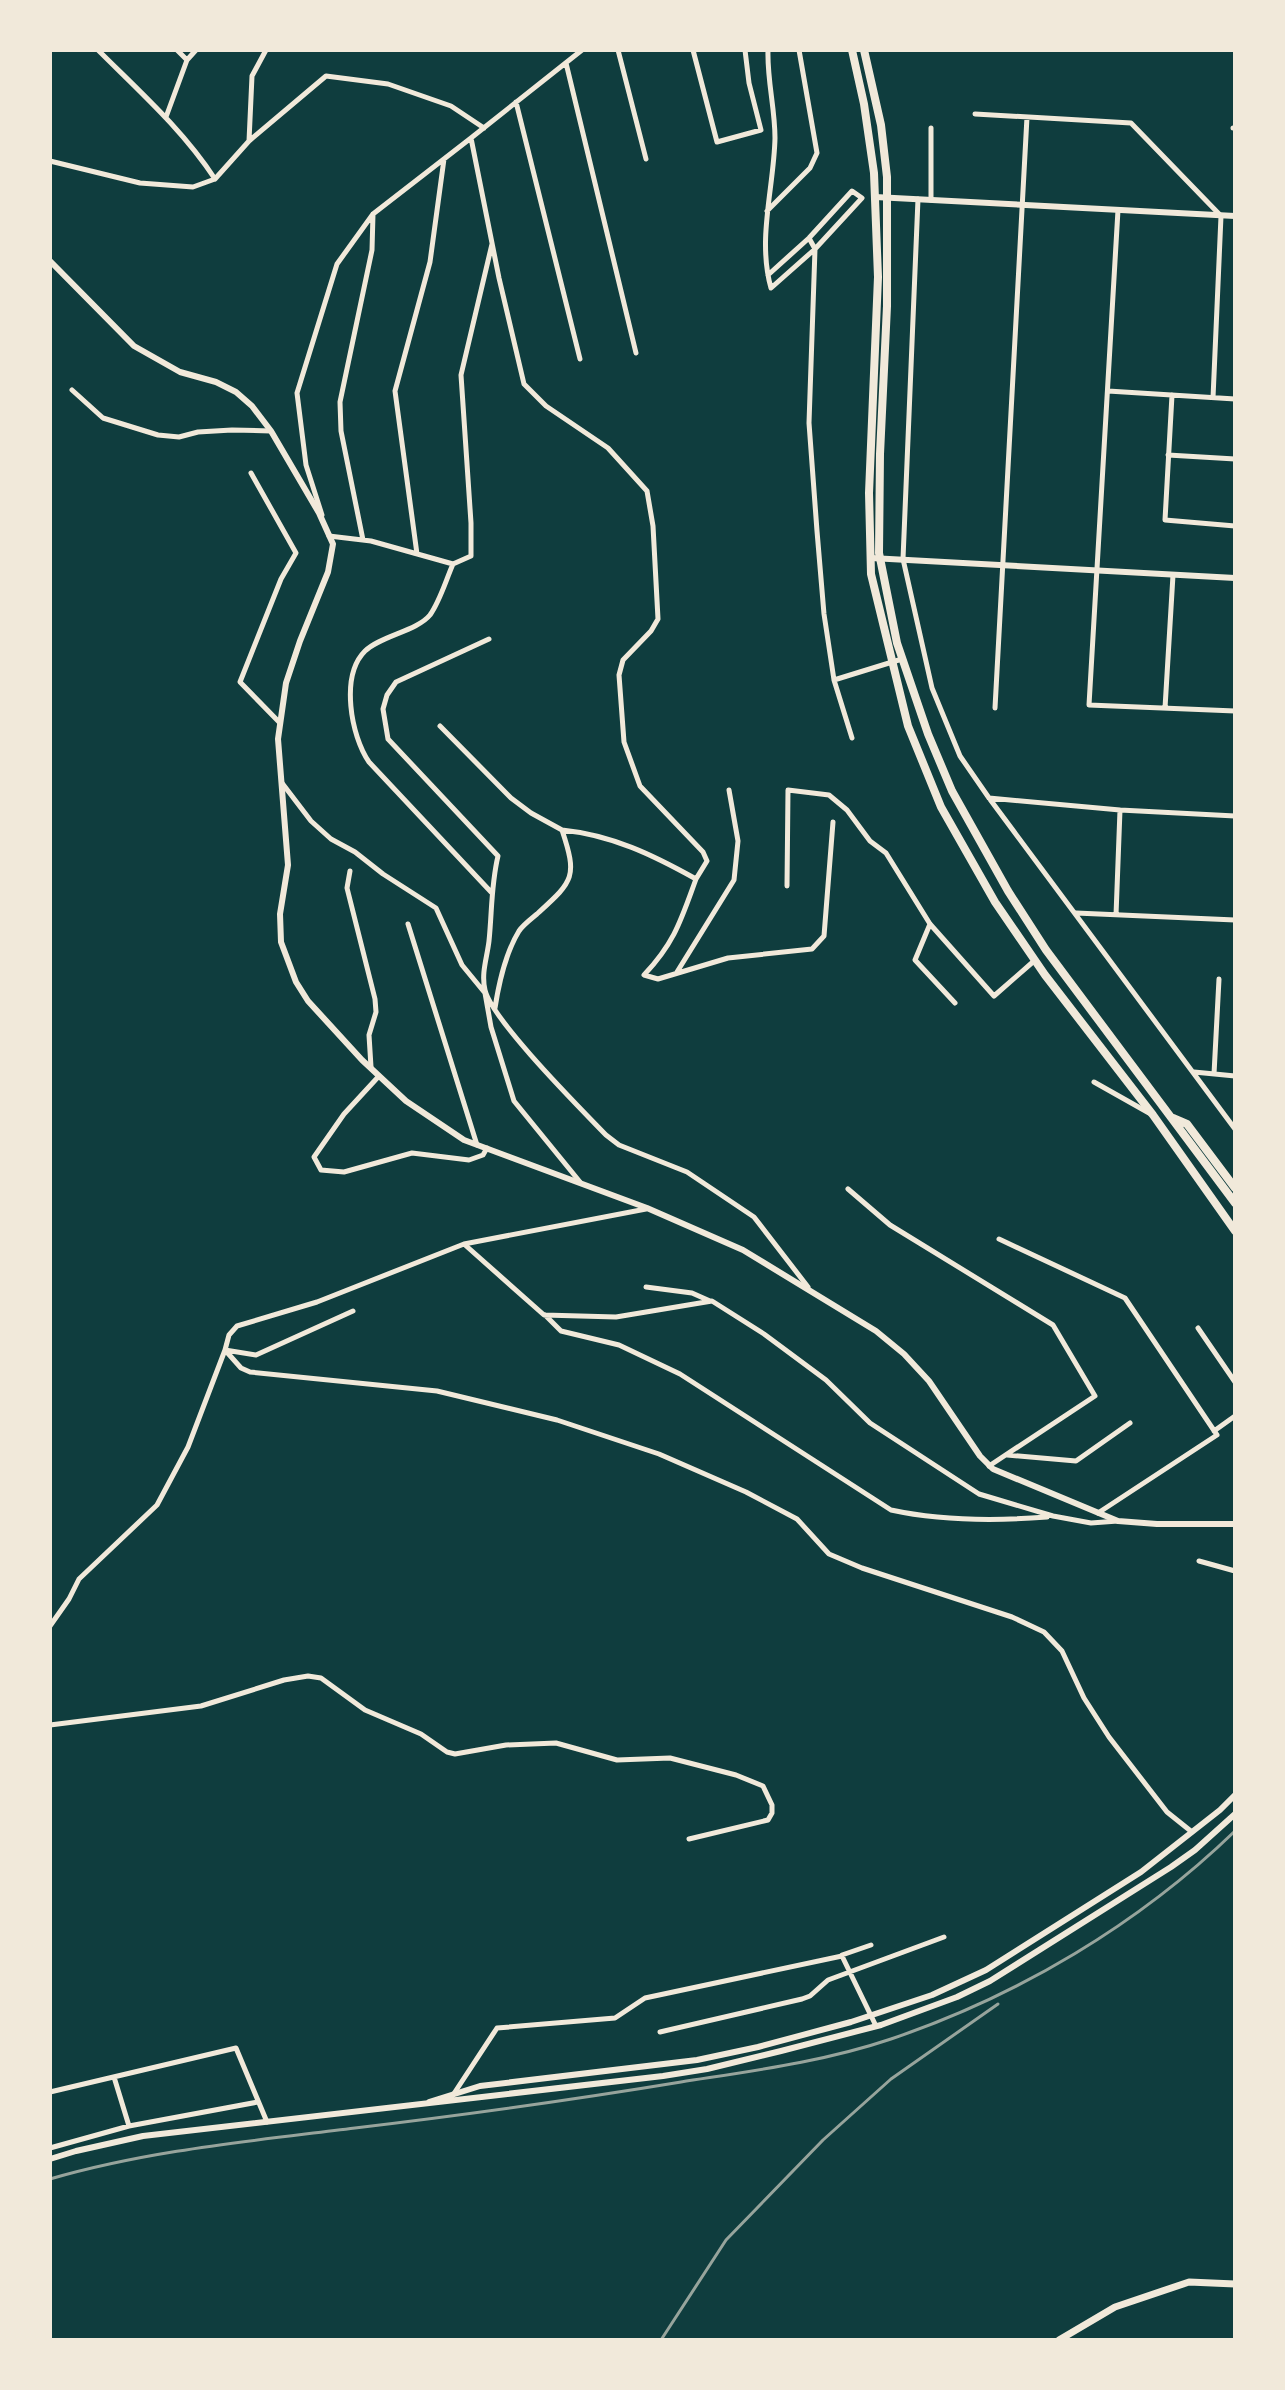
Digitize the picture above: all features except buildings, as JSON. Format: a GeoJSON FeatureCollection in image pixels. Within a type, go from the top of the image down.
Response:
{"type":"FeatureCollection","features":[{"type":"Feature","properties":{"kind":"highway"},"geometry":{"type":"LineString","coordinates":[[852,50],[864,104],[875,197],[878,277],[869,493],[875,558],[902,659],[952,791],[1001,881],[1046,950],[1235,1203]]}},
{"type":"Feature","properties":{"kind":"highway"},"geometry":{"type":"LineString","coordinates":[[864,50],[881,125],[887,198],[887,306],[879,501],[871,574],[908,726],[941,807],[977,874],[1035,960],[1153,1115],[1235,1231]]}},
{"type":"Feature","properties":{"kind":"highway"},"geometry":{"type":"LineString","coordinates":[[1173,1118],[1187,1124],[1235,1188]]}},
{"type":"Feature","properties":{"kind":"main road"},"geometry":{"type":"LineString","coordinates":[[1059,2340],[1115,2307],[1189,2282],[1235,2284]]}},
{"type":"Feature","properties":{"kind":"street"},"geometry":{"type":"LineString","coordinates":[[98,50],[166,118],[215,179]]}},
{"type":"Feature","properties":{"kind":"street"},"geometry":{"type":"LineString","coordinates":[[177,50],[187,60]]}},
{"type":"Feature","properties":{"kind":"street"},"geometry":{"type":"LineString","coordinates":[[166,118],[187,60],[196,50]]}},
{"type":"Feature","properties":{"kind":"street"},"geometry":{"type":"LineString","coordinates":[[249,141],[252,76],[266,50]]}},
{"type":"Feature","properties":{"kind":"street"},"geometry":{"type":"LineString","coordinates":[[330,538],[306,465],[297,393],[337,264],[373,214],[582,50]]}},
{"type":"Feature","properties":{"kind":"street"},"geometry":{"type":"LineString","coordinates":[[618,50],[646,159]]}},
{"type":"Feature","properties":{"kind":"street"},"geometry":{"type":"LineString","coordinates":[[693,50],[717,142],[761,130],[749,83],[745,50]]}},
{"type":"Feature","properties":{"kind":"street"},"geometry":{"type":"LineString","coordinates":[[768,50],[767,78],[775,131],[774,171],[767,211],[767,275],[771,288],[815,249],[862,198]]}},
{"type":"Feature","properties":{"kind":"street"},"geometry":{"type":"LineString","coordinates":[[767,211],[810,168],[817,153],[799,50]]}},
{"type":"Feature","properties":{"kind":"street"},"geometry":{"type":"LineString","coordinates":[[566,63],[636,353]]}},
{"type":"Feature","properties":{"kind":"street"},"geometry":{"type":"LineString","coordinates":[[50,161],[140,183],[193,187],[215,179],[249,141],[326,76],[388,84],[451,106],[484,128]]}},
{"type":"Feature","properties":{"kind":"street"},"geometry":{"type":"LineString","coordinates":[[516,102],[580,359]]}},
{"type":"Feature","properties":{"kind":"street"},"geometry":{"type":"LineString","coordinates":[[975,114],[1131,123],[1221,216],[1213,398]]}},
{"type":"Feature","properties":{"kind":"street"},"geometry":{"type":"LineString","coordinates":[[995,708],[1027,117]]}},
{"type":"Feature","properties":{"kind":"street"},"geometry":{"type":"LineString","coordinates":[[931,128],[931,200]]}},
{"type":"Feature","properties":{"kind":"street"},"geometry":{"type":"LineString","coordinates":[[471,138],[524,384],[546,406],[608,448],[647,491],[653,526],[658,619],[651,631],[623,660],[619,675],[622,722],[629,758],[640,786],[703,852],[707,861],[696,879],[680,923],[665,952],[644,975],[658,979],[728,958],[812,949],[824,936],[833,822]]}},
{"type":"Feature","properties":{"kind":"street"},"geometry":{"type":"LineString","coordinates":[[417,554],[395,391],[430,262],[444,159]]}},
{"type":"Feature","properties":{"kind":"street"},"geometry":{"type":"LineString","coordinates":[[767,275],[809,238],[852,191],[862,198],[1235,216]]}},
{"type":"Feature","properties":{"kind":"street"},"geometry":{"type":"LineString","coordinates":[[918,199],[903,559],[932,688],[960,756],[1235,1129]]}},
{"type":"Feature","properties":{"kind":"street"},"geometry":{"type":"LineString","coordinates":[[1118,210],[1089,705],[1235,711]]}},
{"type":"Feature","properties":{"kind":"street"},"geometry":{"type":"LineString","coordinates":[[363,540],[341,431],[340,402],[372,250],[373,214]]}},
{"type":"Feature","properties":{"kind":"street"},"geometry":{"type":"LineString","coordinates":[[809,238],[815,249],[809,423],[824,614],[834,680],[852,738]]}},
{"type":"Feature","properties":{"kind":"street"},"geometry":{"type":"LineString","coordinates":[[330,538],[363,540],[453,564],[471,556],[461,375],[493,241]]}},
{"type":"Feature","properties":{"kind":"street"},"geometry":{"type":"LineString","coordinates":[[50,261],[134,346],[180,372],[216,382],[236,392],[252,406],[271,431],[319,513],[333,544],[332,558],[286,683],[278,739],[288,865],[280,914],[281,942],[296,982],[308,1001],[379,1076],[424,1114],[477,1145],[647,1208],[743,1250],[808,1287],[876,1331],[904,1354],[929,1381],[989,1466],[1118,1521]]}},
{"type":"Feature","properties":{"kind":"street"},"geometry":{"type":"LineString","coordinates":[[72,390],[103,418],[158,435],[179,437],[198,432],[271,431]]}},
{"type":"Feature","properties":{"kind":"street"},"geometry":{"type":"LineString","coordinates":[[1108,391],[1235,399]]}},
{"type":"Feature","properties":{"kind":"street"},"geometry":{"type":"LineString","coordinates":[[1172,395],[1165,520],[1235,526]]}},
{"type":"Feature","properties":{"kind":"street"},"geometry":{"type":"LineString","coordinates":[[1168,455],[1235,459]]}},
{"type":"Feature","properties":{"kind":"street"},"geometry":{"type":"LineString","coordinates":[[251,473],[296,553],[281,579],[240,682],[281,724]]}},
{"type":"Feature","properties":{"kind":"street"},"geometry":{"type":"LineString","coordinates":[[875,558],[1235,578]]}},
{"type":"Feature","properties":{"kind":"street"},"geometry":{"type":"LineString","coordinates":[[453,564],[429,616],[366,651],[356,666],[351,720],[360,749],[369,762],[491,892]]}},
{"type":"Feature","properties":{"kind":"street"},"geometry":{"type":"LineString","coordinates":[[1165,708],[1173,575]]}},
{"type":"Feature","properties":{"kind":"street"},"geometry":{"type":"LineString","coordinates":[[489,639],[396,682],[387,695],[383,709],[388,739],[498,856],[491,892],[489,940],[483,975],[491,1027],[514,1101],[583,1186]]}},
{"type":"Feature","properties":{"kind":"street"},"geometry":{"type":"LineString","coordinates":[[834,680],[902,659]]}},
{"type":"Feature","properties":{"kind":"street"},"geometry":{"type":"LineString","coordinates":[[440,726],[511,798],[531,813],[562,830],[592,833],[648,852],[696,879]]}},
{"type":"Feature","properties":{"kind":"street"},"geometry":{"type":"LineString","coordinates":[[282,783],[311,821],[331,839],[436,908],[462,965],[511,1031],[606,1135],[619,1145],[687,1172],[754,1217],[808,1287]]}},
{"type":"Feature","properties":{"kind":"street"},"geometry":{"type":"LineString","coordinates":[[676,973],[734,880],[738,841],[729,790]]}},
{"type":"Feature","properties":{"kind":"street"},"geometry":{"type":"LineString","coordinates":[[787,886],[788,790],[829,795],[847,810],[870,841],[886,853],[930,924],[994,996],[1035,960]]}},
{"type":"Feature","properties":{"kind":"street"},"geometry":{"type":"LineString","coordinates":[[989,798],[1120,810],[1235,816]]}},
{"type":"Feature","properties":{"kind":"street"},"geometry":{"type":"LineString","coordinates":[[1116,915],[1120,810]]}},
{"type":"Feature","properties":{"kind":"street"},"geometry":{"type":"LineString","coordinates":[[495,1009],[500,977],[520,929],[566,888],[572,874],[562,830]]}},
{"type":"Feature","properties":{"kind":"street"},"geometry":{"type":"LineString","coordinates":[[350,871],[347,888],[375,999],[376,1012],[369,1035],[371,1068]]}},
{"type":"Feature","properties":{"kind":"street"},"geometry":{"type":"LineString","coordinates":[[1075,913],[1235,920]]}},
{"type":"Feature","properties":{"kind":"street"},"geometry":{"type":"LineString","coordinates":[[408,924],[477,1145]]}},
{"type":"Feature","properties":{"kind":"street"},"geometry":{"type":"LineString","coordinates":[[930,924],[915,960],[955,1003]]}},
{"type":"Feature","properties":{"kind":"street"},"geometry":{"type":"LineString","coordinates":[[1214,1074],[1219,979]]}},
{"type":"Feature","properties":{"kind":"street"},"geometry":{"type":"LineString","coordinates":[[1193,1072],[1235,1076]]}},
{"type":"Feature","properties":{"kind":"street"},"geometry":{"type":"LineString","coordinates":[[379,1076],[344,1114],[314,1157],[321,1170],[344,1172],[412,1153],[469,1160],[483,1155],[487,1148]]}},
{"type":"Feature","properties":{"kind":"street"},"geometry":{"type":"LineString","coordinates":[[1094,1082],[1153,1115]]}},
{"type":"Feature","properties":{"kind":"street"},"geometry":{"type":"LineString","coordinates":[[848,1189],[890,1225],[1053,1325],[1095,1396],[989,1466]]}},
{"type":"Feature","properties":{"kind":"street"},"geometry":{"type":"LineString","coordinates":[[50,1626],[79,1579],[157,1505],[188,1447],[229,1335],[237,1326],[317,1302],[464,1244],[647,1208]]}},
{"type":"Feature","properties":{"kind":"street"},"geometry":{"type":"LineString","coordinates":[[999,1239],[1125,1298],[1217,1435],[1097,1513]]}},
{"type":"Feature","properties":{"kind":"street"},"geometry":{"type":"LineString","coordinates":[[464,1244],[561,1331],[619,1345],[680,1374],[891,1510],[915,1515],[999,1520],[1053,1516]]}},
{"type":"Feature","properties":{"kind":"street"},"geometry":{"type":"LineString","coordinates":[[646,1287],[692,1293],[764,1334],[826,1380],[870,1423],[979,1494],[1053,1516],[1091,1523],[1235,1524]]}},
{"type":"Feature","properties":{"kind":"street"},"geometry":{"type":"LineString","coordinates":[[544,1315],[616,1317],[710,1302]]}},
{"type":"Feature","properties":{"kind":"street"},"geometry":{"type":"LineString","coordinates":[[225,1350],[256,1355],[353,1311]]}},
{"type":"Feature","properties":{"kind":"street"},"geometry":{"type":"LineString","coordinates":[[1198,1328],[1235,1382]]}},
{"type":"Feature","properties":{"kind":"street"},"geometry":{"type":"LineString","coordinates":[[225,1350],[241,1368],[250,1372],[437,1391],[557,1420],[649,1450],[746,1492],[797,1519],[829,1554],[862,1568],[1012,1617],[1044,1632],[1062,1651],[1084,1698],[1109,1737],[1167,1812],[1192,1832]]}},
{"type":"Feature","properties":{"kind":"street"},"geometry":{"type":"LineString","coordinates":[[1214,1431],[1235,1416]]}},
{"type":"Feature","properties":{"kind":"street"},"geometry":{"type":"LineString","coordinates":[[1006,1455],[1076,1461],[1130,1423]]}},
{"type":"Feature","properties":{"kind":"street"},"geometry":{"type":"LineString","coordinates":[[1199,1561],[1235,1571]]}},
{"type":"Feature","properties":{"kind":"street"},"geometry":{"type":"LineString","coordinates":[[50,1725],[201,1706],[296,1677],[321,1678],[365,1710],[421,1734],[447,1752],[461,1755],[506,1745],[556,1743],[617,1760],[670,1758],[688,1761],[758,1782],[767,1792],[772,1805],[768,1820],[689,1839]]}},
{"type":"Feature","properties":{"kind":"street"},"geometry":{"type":"LineString","coordinates":[[414,2107],[480,2086],[697,2060],[758,2047],[932,1995],[986,1970],[1141,1872],[1235,1795]]}},
{"type":"Feature","properties":{"kind":"street"},"geometry":{"type":"LineString","coordinates":[[50,2159],[143,2136],[414,2107],[707,2069],[876,2026],[924,2010],[990,1981],[1171,1867],[1235,1814]]}},
{"type":"Feature","properties":{"kind":"street"},"geometry":{"type":"LineString","coordinates":[[660,2032],[802,1999],[828,1980],[944,1937]]}},
{"type":"Feature","properties":{"kind":"street"},"geometry":{"type":"LineString","coordinates":[[453,2095],[497,2028],[615,2018],[645,1998],[842,1956],[871,1945]]}},
{"type":"Feature","properties":{"kind":"street"},"geometry":{"type":"LineString","coordinates":[[842,1956],[876,2026]]}},
{"type":"Feature","properties":{"kind":"street"},"geometry":{"type":"LineString","coordinates":[[50,2092],[236,2048],[267,2122]]}},
{"type":"Feature","properties":{"kind":"street"},"geometry":{"type":"LineString","coordinates":[[114,2077],[129,2126]]}},
{"type":"Feature","properties":{"kind":"street"},"geometry":{"type":"LineString","coordinates":[[50,2148],[129,2126],[258,2102]]}},
{"type":"Feature","properties":{"kind":"railway"},"geometry":{"type":"LineString","coordinates":[[50,2179],[163,2154],[599,2095],[787,2065],[865,2047],[938,2022],[1075,1954],[1159,1897],[1235,1831]]}},
{"type":"Feature","properties":{"kind":"railway"},"geometry":{"type":"LineString","coordinates":[[661,2340],[726,2240],[823,2140],[891,2079],[998,2004]]}}]}
